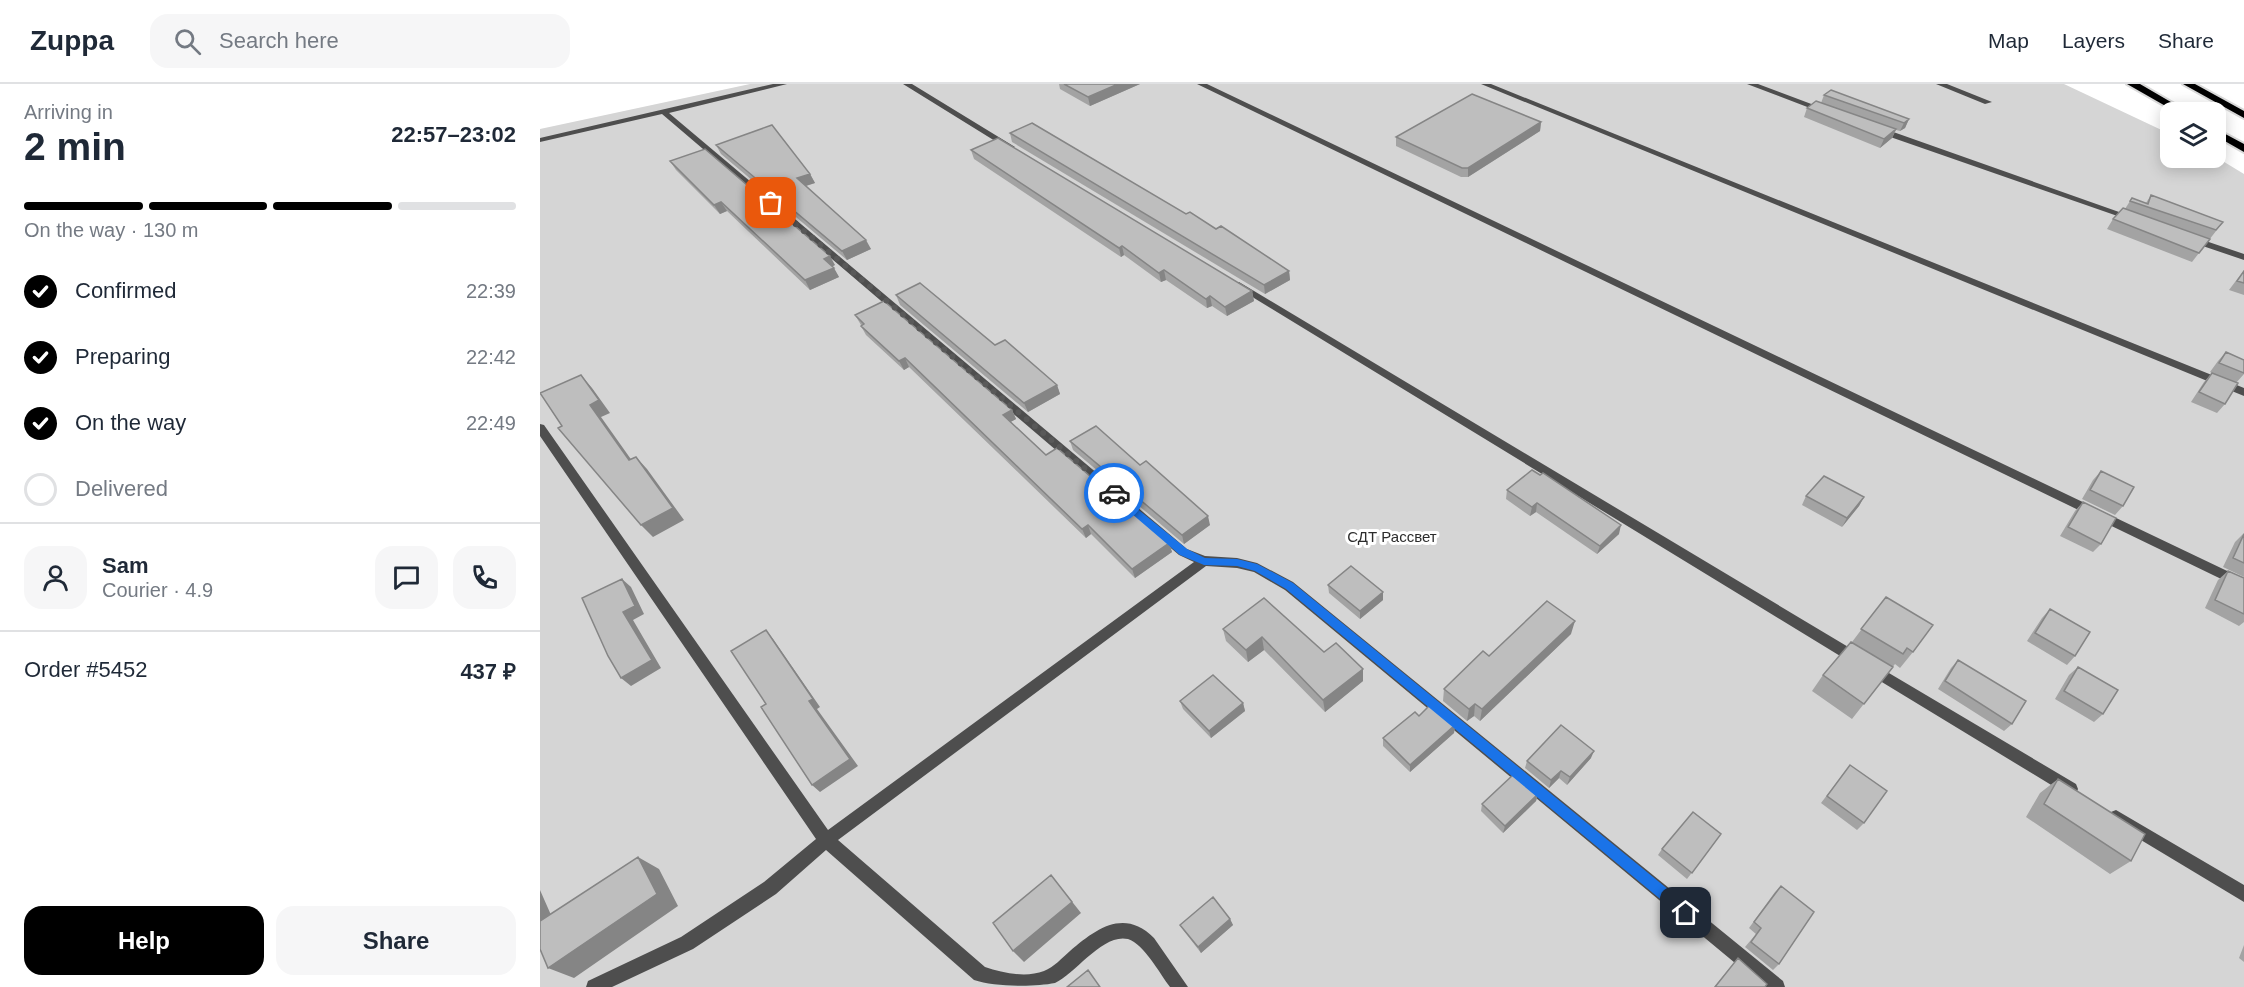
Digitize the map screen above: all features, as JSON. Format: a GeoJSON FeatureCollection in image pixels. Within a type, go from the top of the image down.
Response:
{"type":"FeatureCollection","features":[{"type":"Feature","properties":{"kind":"highway"},"geometry":{"type":"LineString","coordinates":[[2132,84],[2165,102]]}},
{"type":"Feature","properties":{"kind":"highway"},"geometry":{"type":"LineString","coordinates":[[2188,84],[2244,115]]}},
{"type":"Feature","properties":{"kind":"highway"},"geometry":{"type":"LineString","coordinates":[[2226,138],[2244,149]]}},
{"type":"Feature","properties":{"kind":"lane"},"geometry":{"type":"LineString","coordinates":[[540,140],[783,84]]}},
{"type":"Feature","properties":{"kind":"lane"},"geometry":{"type":"LineString","coordinates":[[907,84],[1019,152]]}},
{"type":"Feature","properties":{"kind":"lane"},"geometry":{"type":"LineString","coordinates":[[1201,84],[2244,585]]}},
{"type":"Feature","properties":{"kind":"lane"},"geometry":{"type":"LineString","coordinates":[[1485,84],[2244,392]]}},
{"type":"Feature","properties":{"kind":"lane"},"geometry":{"type":"LineString","coordinates":[[1751,84],[1841,116]]}},
{"type":"Feature","properties":{"kind":"lane"},"geometry":{"type":"LineString","coordinates":[[1940,84],[1988,102]]}},
{"type":"Feature","properties":{"kind":"lane"},"geometry":{"type":"LineString","coordinates":[[664,112],[1184,552],[1204,561],[1237,562],[1257,568],[1289,586],[1777,987]]}},
{"type":"Feature","properties":{"kind":"lane"},"geometry":{"type":"LineString","coordinates":[[1875,128],[2144,222]]}},
{"type":"Feature","properties":{"kind":"lane"},"geometry":{"type":"LineString","coordinates":[[2177,234],[2244,257]]}},
{"type":"Feature","properties":{"kind":"lane"},"geometry":{"type":"LineString","coordinates":[[1223,276],[2081,795]]}},
{"type":"Feature","properties":{"kind":"lane"},"geometry":{"type":"LineString","coordinates":[[540,428],[826,840],[980,974],[1003,982],[1026,983],[1051,977],[1098,938],[1115,931],[1129,932],[1142,938],[1180,987]]}},
{"type":"Feature","properties":{"kind":"lane"},"geometry":{"type":"LineString","coordinates":[[594,987],[687,943],[770,888],[826,840],[1204,561]]}},
{"type":"Feature","properties":{"kind":"lane"},"geometry":{"type":"LineString","coordinates":[[2101,807],[2244,894]]}},
{"type":"Feature","properties":{"kind":"green space","name":"СДТ Рассвет"},"geometry":{"type":"Polygon","coordinates":[[[750,84],[2064,84],[2160,129],[2160,168],[2226,168],[2226,163],[2244,174],[2244,987],[540,987],[540,129],[750,84]]]}},
{"type":"Feature","properties":{"kind":"building"},"geometry":{"type":"Polygon","coordinates":[[[1064,84],[1118,84],[1088,97],[1064,84]]]}},
{"type":"Feature","properties":{"kind":"building"},"geometry":{"type":"Polygon","coordinates":[[[1831,90],[1909,119],[1904,123],[1824,95],[1831,90]]]}},
{"type":"Feature","properties":{"kind":"building"},"geometry":{"type":"Polygon","coordinates":[[[1472,94],[1541,122],[1468,168],[1462,168],[1396,137],[1472,94]]]}},
{"type":"Feature","properties":{"kind":"building"},"geometry":{"type":"Polygon","coordinates":[[[1816,101],[1896,129],[1884,139],[1807,108],[1816,101]]]}},
{"type":"Feature","properties":{"kind":"building"},"geometry":{"type":"Polygon","coordinates":[[[1032,123],[1186,214],[1190,212],[1216,229],[1221,226],[1289,271],[1264,285],[1010,133],[1032,123]]]}},
{"type":"Feature","properties":{"kind":"building"},"geometry":{"type":"Polygon","coordinates":[[[772,125],[810,174],[797,178],[866,240],[842,251],[716,145],[772,125]]]}},
{"type":"Feature","properties":{"kind":"building"},"geometry":{"type":"Polygon","coordinates":[[[998,138],[1252,291],[1225,307],[1210,296],[1206,299],[1164,270],[1159,273],[1122,246],[1119,248],[971,150],[998,138]]]}},
{"type":"Feature","properties":{"kind":"building"},"geometry":{"type":"Polygon","coordinates":[[[705,149],[830,256],[824,259],[834,268],[805,280],[721,202],[714,205],[670,161],[705,149]]]}},
{"type":"Feature","properties":{"kind":"building"},"geometry":{"type":"Polygon","coordinates":[[[2151,195],[2223,222],[2216,230],[2130,201],[2132,198],[2148,204],[2151,195]]]}},
{"type":"Feature","properties":{"kind":"building"},"geometry":{"type":"Polygon","coordinates":[[[2123,208],[2210,239],[2199,253],[2113,219],[2123,208]]]}},
{"type":"Feature","properties":{"kind":"building"},"geometry":{"type":"Polygon","coordinates":[[[2244,271],[2244,283],[2237,281],[2244,271]]]}},
{"type":"Feature","properties":{"kind":"building"},"geometry":{"type":"Polygon","coordinates":[[[920,283],[995,345],[1005,340],[1057,385],[1024,403],[896,295],[920,283]]]}},
{"type":"Feature","properties":{"kind":"building"},"geometry":{"type":"Polygon","coordinates":[[[884,301],[1012,410],[1003,415],[1046,455],[1057,448],[1169,543],[1132,569],[1088,525],[1082,529],[905,358],[899,361],[861,326],[864,324],[855,315],[884,301]]]}},
{"type":"Feature","properties":{"kind":"building"},"geometry":{"type":"Polygon","coordinates":[[[2226,352],[2244,360],[2244,373],[2219,363],[2226,352]]]}},
{"type":"Feature","properties":{"kind":"building"},"geometry":{"type":"Polygon","coordinates":[[[2212,373],[2238,383],[2225,404],[2199,392],[2212,373]]]}},
{"type":"Feature","properties":{"kind":"building"},"geometry":{"type":"Polygon","coordinates":[[[581,375],[599,400],[590,405],[629,460],[636,457],[673,508],[641,525],[558,428],[562,426],[540,393],[581,375]]]}},
{"type":"Feature","properties":{"kind":"building"},"geometry":{"type":"Polygon","coordinates":[[[1096,426],[1140,465],[1146,461],[1208,516],[1182,535],[1070,441],[1096,426]]]}},
{"type":"Feature","properties":{"kind":"building"},"geometry":{"type":"Polygon","coordinates":[[[1532,470],[1540,475],[1543,473],[1621,525],[1600,546],[1537,503],[1532,507],[1507,490],[1532,470]]]}},
{"type":"Feature","properties":{"kind":"building"},"geometry":{"type":"Polygon","coordinates":[[[2101,471],[2134,487],[2123,506],[2090,490],[2101,471]]]}},
{"type":"Feature","properties":{"kind":"building"},"geometry":{"type":"Polygon","coordinates":[[[1824,476],[1864,497],[1847,518],[1806,496],[1824,476]]]}},
{"type":"Feature","properties":{"kind":"building"},"geometry":{"type":"Polygon","coordinates":[[[2083,502],[2116,518],[2101,544],[2068,527],[2083,502]]]}},
{"type":"Feature","properties":{"kind":"building"},"geometry":{"type":"Polygon","coordinates":[[[2244,534],[2244,563],[2233,558],[2244,534]]]}},
{"type":"Feature","properties":{"kind":"building"},"geometry":{"type":"Polygon","coordinates":[[[1351,566],[1383,592],[1360,611],[1328,585],[1351,566]]]}},
{"type":"Feature","properties":{"kind":"building"},"geometry":{"type":"Polygon","coordinates":[[[2228,571],[2244,578],[2244,614],[2215,600],[2228,571]]]}},
{"type":"Feature","properties":{"kind":"building"},"geometry":{"type":"Polygon","coordinates":[[[622,579],[635,606],[623,612],[652,660],[621,678],[608,656],[582,598],[622,579]]]}},
{"type":"Feature","properties":{"kind":"building"},"geometry":{"type":"Polygon","coordinates":[[[1886,597],[1933,625],[1913,652],[1907,648],[1903,654],[1861,629],[1886,597]]]}},
{"type":"Feature","properties":{"kind":"building"},"geometry":{"type":"Polygon","coordinates":[[[1264,598],[1324,652],[1336,643],[1363,669],[1323,700],[1262,637],[1246,650],[1223,629],[1264,598]]]}},
{"type":"Feature","properties":{"kind":"building"},"geometry":{"type":"Polygon","coordinates":[[[1547,601],[1575,621],[1482,709],[1475,704],[1469,709],[1444,689],[1483,651],[1489,656],[1547,601]]]}},
{"type":"Feature","properties":{"kind":"building"},"geometry":{"type":"Polygon","coordinates":[[[2050,609],[2090,632],[2075,656],[2035,633],[2050,609]]]}},
{"type":"Feature","properties":{"kind":"building"},"geometry":{"type":"Polygon","coordinates":[[[766,630],[813,699],[809,701],[850,759],[812,785],[761,707],[766,704],[731,651],[766,630]]]}},
{"type":"Feature","properties":{"kind":"building"},"geometry":{"type":"Polygon","coordinates":[[[1851,642],[1893,667],[1864,704],[1823,675],[1851,642]]]}},
{"type":"Feature","properties":{"kind":"building"},"geometry":{"type":"Polygon","coordinates":[[[1958,660],[2026,701],[2012,724],[1945,681],[1958,660]]]}},
{"type":"Feature","properties":{"kind":"building"},"geometry":{"type":"Polygon","coordinates":[[[2078,667],[2118,690],[2103,714],[2064,691],[2078,667]]]}},
{"type":"Feature","properties":{"kind":"building"},"geometry":{"type":"Polygon","coordinates":[[[1213,675],[1243,703],[1209,731],[1180,701],[1213,675]]]}},
{"type":"Feature","properties":{"kind":"building"},"geometry":{"type":"Polygon","coordinates":[[[1430,705],[1455,725],[1410,765],[1383,738],[1415,712],[1419,716],[1430,705]]]}},
{"type":"Feature","properties":{"kind":"building"},"geometry":{"type":"Polygon","coordinates":[[[1561,725],[1594,751],[1570,777],[1561,771],[1551,780],[1527,761],[1561,725]]]}},
{"type":"Feature","properties":{"kind":"building"},"geometry":{"type":"Polygon","coordinates":[[[1850,765],[1887,791],[1864,823],[1827,796],[1850,765]]]}},
{"type":"Feature","properties":{"kind":"building"},"geometry":{"type":"Polygon","coordinates":[[[1514,774],[1538,794],[1505,826],[1482,804],[1514,774]]]}},
{"type":"Feature","properties":{"kind":"building"},"geometry":{"type":"Polygon","coordinates":[[[2058,779],[2145,834],[2131,861],[2044,804],[2058,779]]]}},
{"type":"Feature","properties":{"kind":"building"},"geometry":{"type":"Polygon","coordinates":[[[1693,812],[1721,834],[1692,873],[1662,849],[1693,812]]]}},
{"type":"Feature","properties":{"kind":"building"},"geometry":{"type":"Polygon","coordinates":[[[638,857],[657,894],[548,968],[540,949],[540,921],[638,857]]]}},
{"type":"Feature","properties":{"kind":"building"},"geometry":{"type":"Polygon","coordinates":[[[1051,875],[1072,902],[1013,951],[993,923],[1051,875]]]}},
{"type":"Feature","properties":{"kind":"building"},"geometry":{"type":"Polygon","coordinates":[[[1781,886],[1814,912],[1779,964],[1751,942],[1761,928],[1754,922],[1781,886]]]}},
{"type":"Feature","properties":{"kind":"building"},"geometry":{"type":"Polygon","coordinates":[[[1213,897],[1230,919],[1198,947],[1180,925],[1213,897]]]}},
{"type":"Feature","properties":{"kind":"building"},"geometry":{"type":"Polygon","coordinates":[[[1738,958],[1767,984],[1765,987],[1715,987],[1738,958]]]}},
{"type":"Feature","properties":{"kind":"building"},"geometry":{"type":"Polygon","coordinates":[[[1088,970],[1100,987],[1067,987],[1088,970]]]}},
{"type":"Feature","properties":{"kind":"way so far"},"geometry":{"type":"LineString","coordinates":[[771,203],[1114,493]]}},
{"type":"Feature","properties":{"kind":"route"},"geometry":{"type":"LineString","coordinates":[[1114,493],[1184,552],[1204,561],[1237,562],[1257,568],[1289,586],[1686,913]]}}]}
